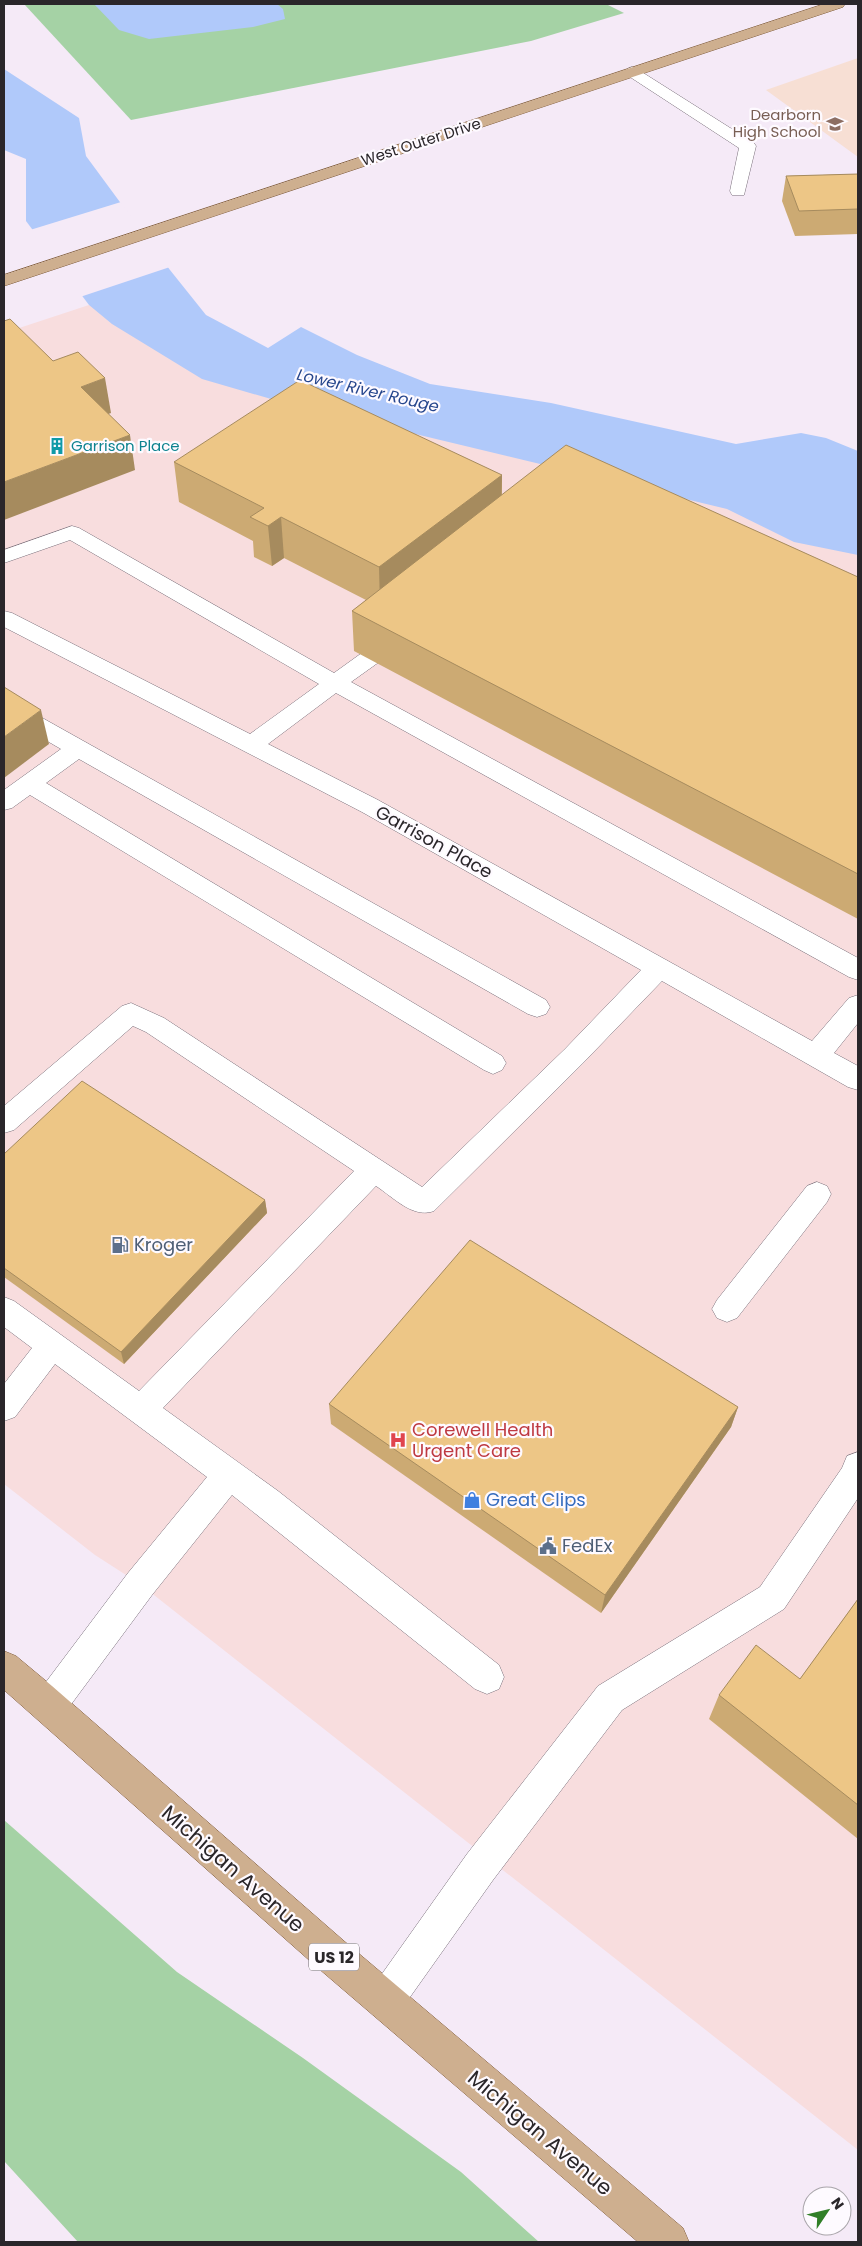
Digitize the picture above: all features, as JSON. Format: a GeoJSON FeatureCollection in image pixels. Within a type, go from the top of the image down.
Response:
{"type":"FeatureCollection","features":[{"type":"Feature","properties":{"kind":"main road","name":"West Outer Drive"},"geometry":{"type":"LineString","coordinates":[[4,280],[838,4]]}},
{"type":"Feature","properties":{"kind":"main road","name":"Michigan Avenue"},"geometry":{"type":"LineString","coordinates":[[4,1668],[385,2001],[669,2242]]}},
{"type":"Feature","properties":{"kind":"street"},"geometry":{"type":"LineString","coordinates":[[632,72],[748,146],[738,191]]}},
{"type":"Feature","properties":{"kind":"street"},"geometry":{"type":"LineString","coordinates":[[4,557],[72,532],[335,683],[858,970]]}},
{"type":"Feature","properties":{"kind":"street","name":"Garrison Place"},"geometry":{"type":"LineString","coordinates":[[4,618],[370,806],[858,1079]]}},
{"type":"Feature","properties":{"kind":"street"},"geometry":{"type":"LineString","coordinates":[[251,745],[335,683],[413,634]]}},
{"type":"Feature","properties":{"kind":"street"},"geometry":{"type":"LineString","coordinates":[[4,706],[538,1007]]}},
{"type":"Feature","properties":{"kind":"street"},"geometry":{"type":"LineString","coordinates":[[4,802],[78,748]]}},
{"type":"Feature","properties":{"kind":"street"},"geometry":{"type":"LineString","coordinates":[[29,784],[493,1063]]}},
{"type":"Feature","properties":{"kind":"street"},"geometry":{"type":"LineString","coordinates":[[4,1122],[131,1013],[156,1025],[424,1203],[574,1056],[659,968]]}},
{"type":"Feature","properties":{"kind":"street"},"geometry":{"type":"LineString","coordinates":[[816,1055],[858,1006]]}},
{"type":"Feature","properties":{"kind":"street"},"geometry":{"type":"LineString","coordinates":[[141,1410],[374,1168]]}},
{"type":"Feature","properties":{"kind":"street"},"geometry":{"type":"LineString","coordinates":[[727,1309],[817,1194]]}},
{"type":"Feature","properties":{"kind":"street"},"geometry":{"type":"LineString","coordinates":[[4,1310],[229,1474],[487,1677]]}},
{"type":"Feature","properties":{"kind":"street"},"geometry":{"type":"LineString","coordinates":[[4,1407],[52,1345]]}},
{"type":"Feature","properties":{"kind":"street"},"geometry":{"type":"LineString","coordinates":[[385,2001],[480,1866],[610,1698],[772,1598],[856,1474],[858,1466]]}},
{"type":"Feature","properties":{"kind":"street"},"geometry":{"type":"LineString","coordinates":[[49,1706],[140,1584],[229,1474]]}},
{"type":"Feature","properties":{"kind":"shaded area","name":"Dearborn High School"},"geometry":{"type":"Polygon","coordinates":[[[858,58],[858,157],[766,90],[858,58]]]}},
{"type":"Feature","properties":{"kind":"shaded area"},"geometry":{"type":"Polygon","coordinates":[[[89,305],[858,537],[858,2150],[140,1584],[95,1555],[4,1484],[4,333],[89,305]]]}},
{"type":"Feature","properties":{"kind":"green space"},"geometry":{"type":"Polygon","coordinates":[[[24,4],[606,4],[624,13],[531,41],[131,120],[24,4]]]}},
{"type":"Feature","properties":{"kind":"green space"},"geometry":{"type":"Polygon","coordinates":[[[4,1820],[177,1972],[303,2058],[461,2172],[539,2242],[78,2242],[4,2161],[4,1820]]]}},
{"type":"Feature","properties":{"kind":"water"},"geometry":{"type":"Polygon","coordinates":[[[94,4],[277,4],[283,9],[285,19],[253,27],[149,39],[119,30],[94,4]]]}},
{"type":"Feature","properties":{"kind":"water","name":"Lower River Rouge"},"geometry":{"type":"Polygon","coordinates":[[[4,69],[79,118],[86,156],[170,270],[206,315],[268,348],[301,327],[357,355],[430,384],[551,403],[736,444],[801,433],[826,438],[858,451],[858,555],[794,542],[727,509],[278,401],[202,379],[112,324],[89,305],[26,221],[26,159],[4,150],[4,69]]]}},
{"type":"Feature","properties":{"kind":"pier"},"geometry":{"type":"Polygon","coordinates":[[[121,202],[170,267],[80,297],[30,230],[121,202]]]}},
{"type":"Feature","properties":{"kind":"building"},"geometry":{"type":"Polygon","coordinates":[[[858,174],[858,209],[799,211],[786,176],[858,174]]]}},
{"type":"Feature","properties":{"kind":"building","name":"Garrison Place"},"geometry":{"type":"Polygon","coordinates":[[[10,319],[53,361],[78,352],[105,378],[81,387],[130,435],[4,482],[4,321],[10,319]]]}},
{"type":"Feature","properties":{"kind":"building"},"geometry":{"type":"Polygon","coordinates":[[[300,380],[502,475],[379,567],[281,517],[268,526],[250,517],[264,508],[174,462],[300,380]]]}},
{"type":"Feature","properties":{"kind":"building"},"geometry":{"type":"Polygon","coordinates":[[[566,445],[858,577],[858,874],[352,611],[566,445]]]}},
{"type":"Feature","properties":{"kind":"building"},"geometry":{"type":"Polygon","coordinates":[[[4,687],[41,710],[4,737],[4,687]]]}},
{"type":"Feature","properties":{"kind":"building","name":"Kroger"},"geometry":{"type":"Polygon","coordinates":[[[82,1081],[265,1200],[121,1352],[4,1268],[4,1154],[82,1081]]]}},
{"type":"Feature","properties":{"kind":"building"},"geometry":{"type":"Polygon","coordinates":[[[470,1240],[738,1407],[605,1595],[329,1404],[470,1240]]]}},
{"type":"Feature","properties":{"kind":"building"},"geometry":{"type":"Polygon","coordinates":[[[858,1599],[858,1805],[719,1695],[756,1645],[800,1679],[858,1599]]]}},
{"type":"Feature","properties":{"kind":"place","name":"Dearborn High School"},"geometry":{"type":"Point","coordinates":[835,124]}},
{"type":"Feature","properties":{"kind":"place","name":"Garrison Place"},"geometry":{"type":"Point","coordinates":[57,446]}},
{"type":"Feature","properties":{"kind":"place","name":"Kroger"},"geometry":{"type":"Point","coordinates":[120,1245]}},
{"type":"Feature","properties":{"kind":"place","name":"Corewell Health Urgent Care"},"geometry":{"type":"Point","coordinates":[398,1440]}},
{"type":"Feature","properties":{"kind":"place","name":"Great Clips"},"geometry":{"type":"Point","coordinates":[472,1500]}},
{"type":"Feature","properties":{"kind":"place","name":"FedEx"},"geometry":{"type":"Point","coordinates":[548,1546]}}]}
